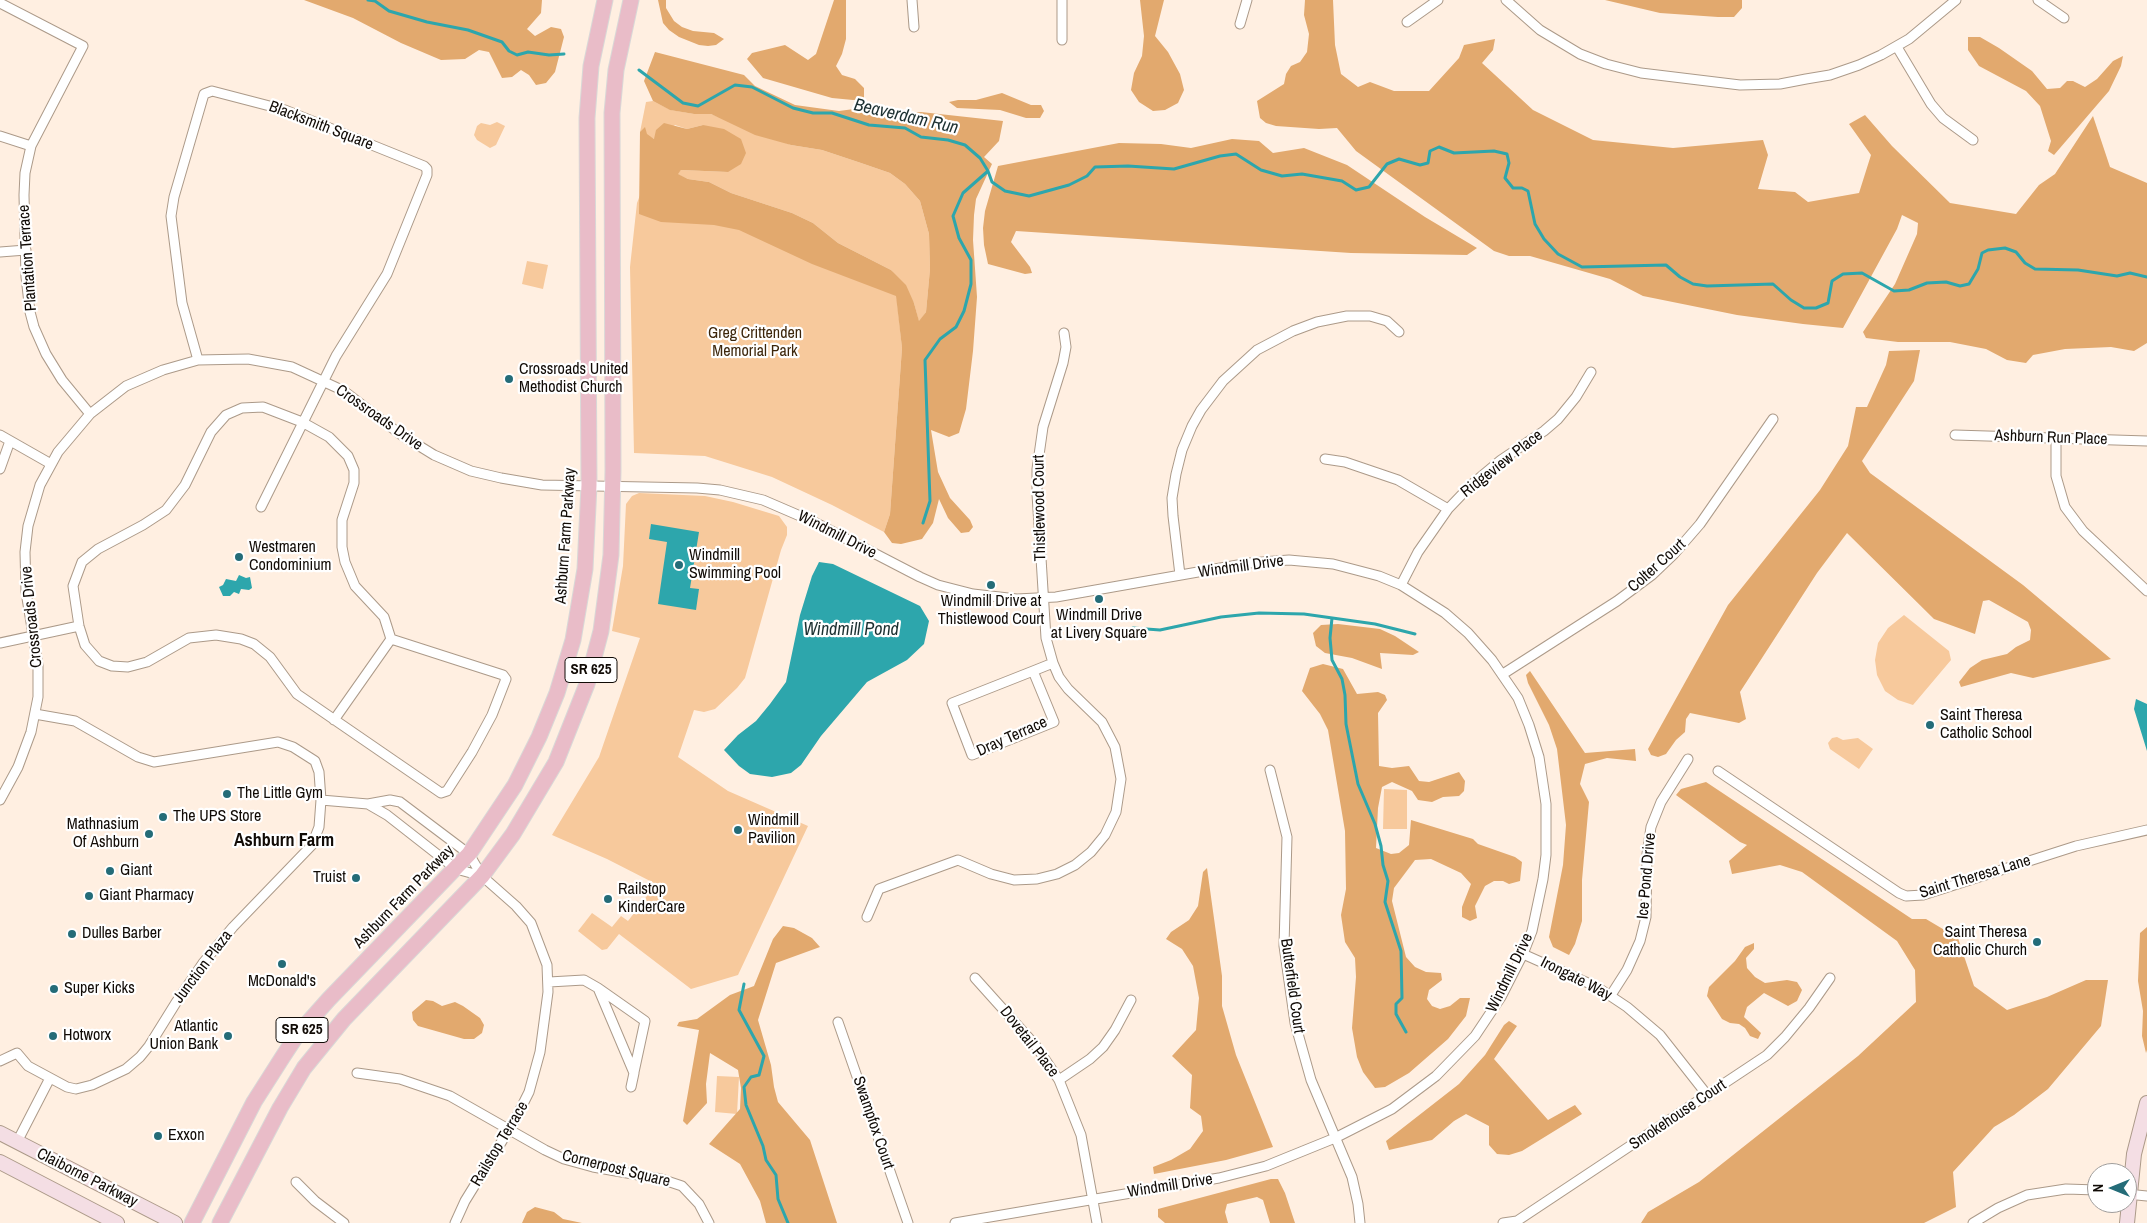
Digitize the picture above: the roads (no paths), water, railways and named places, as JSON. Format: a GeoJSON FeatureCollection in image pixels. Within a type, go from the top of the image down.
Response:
{"type":"FeatureCollection","features":[{"type":"Feature","properties":{"kind":"main road","name":"Ashburn Farm Parkway"},"geometry":{"type":"LineString","coordinates":[[192,1223],[254,1102],[297,1035],[329,999],[456,869],[469,854],[503,805],[547,719],[565,668],[573,640],[583,586],[589,485],[586,118],[591,66],[605,0]]}},
{"type":"Feature","properties":{"kind":"main road","name":"SR 625"},"geometry":{"type":"LineString","coordinates":[[220,1223],[275,1116],[304,1068],[344,1019],[482,876],[514,834],[545,782],[565,741],[587,684],[601,631],[609,583],[613,527],[612,113],[617,62],[631,0]]}},
{"type":"Feature","properties":{"kind":"main road"},"geometry":{"type":"LineString","coordinates":[[2133,1163],[2147,1103]]}},
{"type":"Feature","properties":{"kind":"main road","name":"Claiborne Parkway"},"geometry":{"type":"LineString","coordinates":[[0,1133],[175,1223]]}},
{"type":"Feature","properties":{"kind":"main road","name":"Claiborne Parkway"},"geometry":{"type":"LineString","coordinates":[[0,1162],[117,1223]]}},
{"type":"Feature","properties":{"kind":"street"},"geometry":{"type":"LineString","coordinates":[[912,0],[914,27]]}},
{"type":"Feature","properties":{"kind":"street"},"geometry":{"type":"LineString","coordinates":[[1062,0],[1062,40]]}},
{"type":"Feature","properties":{"kind":"street"},"geometry":{"type":"LineString","coordinates":[[1240,24],[1247,0]]}},
{"type":"Feature","properties":{"kind":"street"},"geometry":{"type":"LineString","coordinates":[[1407,22],[1438,0]]}},
{"type":"Feature","properties":{"kind":"street"},"geometry":{"type":"LineString","coordinates":[[1506,0],[1540,30],[1580,54],[1606,64],[1641,73],[1718,84],[1780,84],[1814,78],[1859,64],[1897,46],[1923,29],[1956,0]]}},
{"type":"Feature","properties":{"kind":"street"},"geometry":{"type":"LineString","coordinates":[[2038,0],[2064,18]]}},
{"type":"Feature","properties":{"kind":"street","name":"Plantation Terrace"},"geometry":{"type":"LineString","coordinates":[[0,2],[83,46],[31,146],[25,173],[24,195],[29,304],[38,336],[58,374],[90,414]]}},
{"type":"Feature","properties":{"kind":"street"},"geometry":{"type":"LineString","coordinates":[[1897,46],[1931,104],[1943,118],[1973,140]]}},
{"type":"Feature","properties":{"kind":"street","name":"Blacksmith Square"},"geometry":{"type":"LineString","coordinates":[[198,360],[182,303],[171,216],[174,197],[202,98],[207,92],[212,91],[285,110],[424,166],[427,169],[427,175],[387,274],[336,356],[261,506]]}},
{"type":"Feature","properties":{"kind":"street"},"geometry":{"type":"LineString","coordinates":[[0,136],[31,146]]}},
{"type":"Feature","properties":{"kind":"street"},"geometry":{"type":"LineString","coordinates":[[0,252],[26,250]]}},
{"type":"Feature","properties":{"kind":"street"},"geometry":{"type":"LineString","coordinates":[[1180,576],[1172,498],[1176,474],[1182,450],[1192,426],[1211,395],[1223,380],[1257,350],[1293,331],[1318,322],[1347,316],[1370,316],[1388,322],[1399,332]]}},
{"type":"Feature","properties":{"kind":"street","name":"Thistlewood Court"},"geometry":{"type":"LineString","coordinates":[[867,917],[879,889],[958,860],[1014,880],[1037,879],[1057,874],[1075,865],[1091,852],[1111,825],[1120,796],[1121,779],[1118,755],[1102,722],[1068,689],[1052,663],[1046,638],[1037,469],[1043,427],[1064,363],[1066,347],[1064,333]]}},
{"type":"Feature","properties":{"kind":"street","name":"Crossroads Drive"},"geometry":{"type":"LineString","coordinates":[[0,800],[18,767],[35,714],[38,665],[26,592],[26,538],[31,513],[40,485],[63,446],[90,414],[126,386],[164,370],[198,360],[248,359],[263,361],[292,367],[344,391],[416,445],[464,468],[527,483],[613,486]]}},
{"type":"Feature","properties":{"kind":"street","name":"Ridgeview Place"},"geometry":{"type":"LineString","coordinates":[[1401,585],[1418,552],[1448,509],[1493,466],[1544,431],[1558,419],[1576,398],[1591,372]]}},
{"type":"Feature","properties":{"kind":"street"},"geometry":{"type":"LineString","coordinates":[[334,720],[390,639],[384,617],[355,586],[345,562],[342,547],[342,520],[353,490],[354,470],[348,456],[338,444],[302,422],[271,409],[242,408],[230,412],[218,422],[185,485],[166,510],[143,525],[98,548],[82,562],[73,586],[79,626],[81,636],[90,652],[99,661],[112,666],[136,666],[148,662],[189,638],[204,636],[227,636],[254,644],[270,657],[297,694],[334,720],[441,793],[447,791],[484,730],[506,679],[503,675],[390,639]]}},
{"type":"Feature","properties":{"kind":"street","name":"Colter Court"},"geometry":{"type":"LineString","coordinates":[[1503,674],[1617,601],[1652,575],[1674,554],[1700,524],[1773,419]]}},
{"type":"Feature","properties":{"kind":"street"},"geometry":{"type":"LineString","coordinates":[[0,435],[51,464]]}},
{"type":"Feature","properties":{"kind":"street","name":"Ashburn Run Place"},"geometry":{"type":"LineString","coordinates":[[1955,435],[2147,441]]}},
{"type":"Feature","properties":{"kind":"street"},"geometry":{"type":"LineString","coordinates":[[2056,438],[2056,476],[2065,506],[2083,531],[2147,591]]}},
{"type":"Feature","properties":{"kind":"street"},"geometry":{"type":"LineString","coordinates":[[0,469],[10,441]]}},
{"type":"Feature","properties":{"kind":"street"},"geometry":{"type":"LineString","coordinates":[[1325,459],[1345,462],[1398,480],[1448,509]]}},
{"type":"Feature","properties":{"kind":"street","name":"Windmill Drive"},"geometry":{"type":"LineString","coordinates":[[613,486],[720,490],[763,500],[801,516],[900,568],[938,585],[988,596],[1043,598],[1268,561],[1304,561],[1358,569],[1401,585],[1430,602],[1458,623],[1492,660],[1518,698],[1539,757],[1546,804],[1546,855],[1539,904],[1523,954],[1492,1014],[1456,1058],[1411,1096],[1376,1118],[1335,1138],[1266,1166],[1243,1172],[955,1223]]}},
{"type":"Feature","properties":{"kind":"street"},"geometry":{"type":"LineString","coordinates":[[0,643],[79,626]]}},
{"type":"Feature","properties":{"kind":"street","name":"Dray Terrace"},"geometry":{"type":"LineString","coordinates":[[1033,671],[1054,722],[972,755],[952,703],[1052,663]]}},
{"type":"Feature","properties":{"kind":"street","name":"Junction Plaza"},"geometry":{"type":"LineString","coordinates":[[0,1061],[17,1053],[28,1066],[67,1087],[76,1089],[84,1088],[118,1074],[140,1057],[204,963],[233,927],[312,845],[319,827],[321,800],[319,772],[315,762],[293,747],[278,742],[154,762],[138,757],[75,721],[35,714]]}},
{"type":"Feature","properties":{"kind":"street","name":"Ice Pond Drive"},"geometry":{"type":"LineString","coordinates":[[1611,995],[1634,957],[1642,933],[1646,907],[1647,854],[1651,827],[1661,802],[1688,759]]}},
{"type":"Feature","properties":{"kind":"street","name":"Butterfield Court"},"geometry":{"type":"LineString","coordinates":[[1270,770],[1287,837],[1284,946],[1289,992],[1306,1064],[1356,1190],[1360,1223]]}},
{"type":"Feature","properties":{"kind":"street","name":"Saint Theresa Lane"},"geometry":{"type":"LineString","coordinates":[[1718,771],[1898,893],[1906,896],[1923,895],[2076,846],[2147,830]]}},
{"type":"Feature","properties":{"kind":"street"},"geometry":{"type":"LineString","coordinates":[[321,800],[368,804],[390,800],[400,802],[469,854],[482,876]]}},
{"type":"Feature","properties":{"kind":"street"},"geometry":{"type":"LineString","coordinates":[[368,804],[387,815],[456,869],[482,876]]}},
{"type":"Feature","properties":{"kind":"street","name":"Railstop Terrace"},"geometry":{"type":"LineString","coordinates":[[455,1223],[465,1201],[523,1108],[537,1068],[548,982],[545,957],[531,923],[516,906],[482,876]]}},
{"type":"Feature","properties":{"kind":"street","name":"Irongate Way"},"geometry":{"type":"LineString","coordinates":[[1523,954],[1572,974],[1611,995],[1660,1035],[1708,1096]]}},
{"type":"Feature","properties":{"kind":"street","name":"Dovetail Place"},"geometry":{"type":"LineString","coordinates":[[975,978],[1036,1046],[1059,1080],[1080,1135],[1097,1223]]}},
{"type":"Feature","properties":{"kind":"street","name":"Smokehouse Court"},"geometry":{"type":"LineString","coordinates":[[1503,1223],[1517,1221],[1708,1096],[1767,1055],[1809,1008],[1830,978]]}},
{"type":"Feature","properties":{"kind":"street"},"geometry":{"type":"LineString","coordinates":[[548,982],[584,980],[644,1021],[631,1087]]}},
{"type":"Feature","properties":{"kind":"street"},"geometry":{"type":"LineString","coordinates":[[598,988],[634,1073]]}},
{"type":"Feature","properties":{"kind":"street"},"geometry":{"type":"LineString","coordinates":[[1059,1080],[1090,1060],[1103,1047],[1115,1030],[1131,1000]]}},
{"type":"Feature","properties":{"kind":"street","name":"Swampfox Court"},"geometry":{"type":"LineString","coordinates":[[838,1022],[908,1223]]}},
{"type":"Feature","properties":{"kind":"street","name":"Cornerpost Square"},"geometry":{"type":"LineString","coordinates":[[357,1073],[400,1079],[450,1096],[544,1150],[579,1164],[661,1178],[682,1186],[699,1204],[709,1223]]}},
{"type":"Feature","properties":{"kind":"street"},"geometry":{"type":"LineString","coordinates":[[17,1142],[50,1078]]}},
{"type":"Feature","properties":{"kind":"street"},"geometry":{"type":"LineString","coordinates":[[296,1182],[315,1201],[344,1223]]}},
{"type":"Feature","properties":{"kind":"street"},"geometry":{"type":"LineString","coordinates":[[1973,1223],[1998,1208],[2027,1195],[2066,1188],[2087,1189]]}},
{"type":"Feature","properties":{"kind":"water","name":"Windmill Swimming Pool"},"geometry":{"type":"Polygon","coordinates":[[[651,524],[699,532],[690,588],[699,589],[696,610],[658,604],[667,542],[649,539],[651,524]]]}},
{"type":"Feature","properties":{"kind":"water","name":"Windmill Pond"},"geometry":{"type":"Polygon","coordinates":[[[819,562],[833,564],[920,606],[929,621],[924,644],[907,660],[867,682],[821,736],[801,765],[791,773],[772,777],[750,774],[739,766],[724,750],[738,735],[756,721],[786,682],[800,615],[812,576],[819,562]]]}},
{"type":"Feature","properties":{"kind":"water"},"geometry":{"type":"Polygon","coordinates":[[[239,575],[246,578],[250,577],[252,588],[249,590],[241,589],[239,594],[234,592],[230,596],[223,596],[219,587],[223,585],[226,579],[236,581],[239,575]]]}},
{"type":"Feature","properties":{"kind":"water"},"geometry":{"type":"Polygon","coordinates":[[[2136,699],[2147,704],[2147,751],[2134,709],[2136,699]]]}},
{"type":"Feature","properties":{"kind":"waterway","name":"Beaverdam Run"},"geometry":{"type":"LineString","coordinates":[[368,0],[375,1],[389,11],[427,22],[468,30],[502,42],[509,51],[517,55],[528,52],[549,55],[564,54]]}},
{"type":"Feature","properties":{"kind":"waterway","name":"Beaverdam Run"},"geometry":{"type":"LineString","coordinates":[[639,70],[683,103],[698,106],[735,85],[752,87],[793,108],[813,113],[832,113],[869,125],[905,128],[921,137],[948,140],[965,145],[980,158],[992,182],[1005,191],[1029,196],[1069,185],[1087,176],[1095,167],[1128,166],[1174,169],[1220,156],[1236,154],[1261,170],[1282,176],[1302,174],[1342,181],[1356,190],[1369,187],[1387,164],[1399,159],[1420,165],[1428,163],[1430,151],[1439,147],[1454,153],[1494,151],[1507,154],[1509,163],[1505,178],[1513,188],[1522,188],[1528,191],[1535,224],[1544,239],[1558,254],[1582,267],[1666,265],[1680,277],[1693,284],[1707,286],[1773,284],[1791,300],[1804,308],[1816,308],[1828,303],[1832,281],[1843,274],[1862,273],[1894,291],[1909,290],[1927,283],[1946,282],[1960,286],[1969,284],[1978,269],[1982,253],[1988,250],[2005,248],[2016,252],[2025,263],[2035,269],[2078,270],[2117,276],[2130,273],[2147,277]]}},
{"type":"Feature","properties":{"kind":"waterway"},"geometry":{"type":"LineString","coordinates":[[923,523],[930,501],[925,360],[940,339],[956,327],[964,311],[971,284],[971,260],[959,238],[953,216],[963,193],[988,171]]}},
{"type":"Feature","properties":{"kind":"waterway"},"geometry":{"type":"LineString","coordinates":[[1133,628],[1160,630],[1221,617],[1259,613],[1304,614],[1375,624],[1415,634]]}},
{"type":"Feature","properties":{"kind":"waterway"},"geometry":{"type":"LineString","coordinates":[[1332,618],[1330,638],[1332,660],[1342,679],[1345,695],[1346,724],[1358,784],[1375,824],[1381,846],[1383,865],[1388,881],[1385,902],[1401,951],[1402,998],[1396,1004],[1396,1014],[1406,1032]]}},
{"type":"Feature","properties":{"kind":"waterway"},"geometry":{"type":"LineString","coordinates":[[744,984],[739,1010],[764,1056],[759,1075],[751,1077],[744,1087],[746,1105],[763,1146],[766,1160],[776,1175],[778,1199],[788,1223]]}},
{"type":"Feature","properties":{"kind":"place","name":"Crossroads United Methodist Church"},"geometry":{"type":"Point","coordinates":[509,379]}},
{"type":"Feature","properties":{"kind":"place","name":"Westmaren Condominium"},"geometry":{"type":"Point","coordinates":[239,557]}},
{"type":"Feature","properties":{"kind":"place","name":"Windmill Swimming Pool"},"geometry":{"type":"Point","coordinates":[679,565]}},
{"type":"Feature","properties":{"kind":"place","name":"Windmill Drive at Thistlewood Court"},"geometry":{"type":"Point","coordinates":[991,585]}},
{"type":"Feature","properties":{"kind":"place","name":"Windmill Drive at Livery Square"},"geometry":{"type":"Point","coordinates":[1099,599]}},
{"type":"Feature","properties":{"kind":"place","name":"Saint Theresa Catholic School"},"geometry":{"type":"Point","coordinates":[1930,725]}},
{"type":"Feature","properties":{"kind":"place","name":"The Little Gym"},"geometry":{"type":"Point","coordinates":[227,794]}},
{"type":"Feature","properties":{"kind":"place","name":"The UPS Store"},"geometry":{"type":"Point","coordinates":[163,817]}},
{"type":"Feature","properties":{"kind":"place","name":"Windmill Pavilion"},"geometry":{"type":"Point","coordinates":[738,830]}},
{"type":"Feature","properties":{"kind":"place","name":"Mathnasium Of Ashburn"},"geometry":{"type":"Point","coordinates":[149,834]}},
{"type":"Feature","properties":{"kind":"place","name":"Giant"},"geometry":{"type":"Point","coordinates":[110,871]}},
{"type":"Feature","properties":{"kind":"place","name":"Truist"},"geometry":{"type":"Point","coordinates":[356,878]}},
{"type":"Feature","properties":{"kind":"place","name":"Giant Pharmacy"},"geometry":{"type":"Point","coordinates":[89,896]}},
{"type":"Feature","properties":{"kind":"place","name":"Railstop KinderCare"},"geometry":{"type":"Point","coordinates":[608,899]}},
{"type":"Feature","properties":{"kind":"place","name":"Dulles Barber"},"geometry":{"type":"Point","coordinates":[72,934]}},
{"type":"Feature","properties":{"kind":"place","name":"Saint Theresa Catholic Church"},"geometry":{"type":"Point","coordinates":[2037,942]}},
{"type":"Feature","properties":{"kind":"place","name":"McDonald's"},"geometry":{"type":"Point","coordinates":[282,964]}},
{"type":"Feature","properties":{"kind":"place","name":"Super Kicks"},"geometry":{"type":"Point","coordinates":[54,989]}},
{"type":"Feature","properties":{"kind":"place","name":"Hotworx"},"geometry":{"type":"Point","coordinates":[53,1036]}},
{"type":"Feature","properties":{"kind":"place","name":"Atlantic Union Bank"},"geometry":{"type":"Point","coordinates":[228,1036]}},
{"type":"Feature","properties":{"kind":"place","name":"Exxon"},"geometry":{"type":"Point","coordinates":[158,1136]}},
{"type":"Feature","properties":{"kind":"district","name":"Ashburn Farm"},"geometry":{"type":"Point","coordinates":[284,841]}},
{"type":"Feature","properties":{"kind":"park label","name":"Greg Crittenden Memorial Park"},"geometry":{"type":"Point","coordinates":[755,343]}}]}
